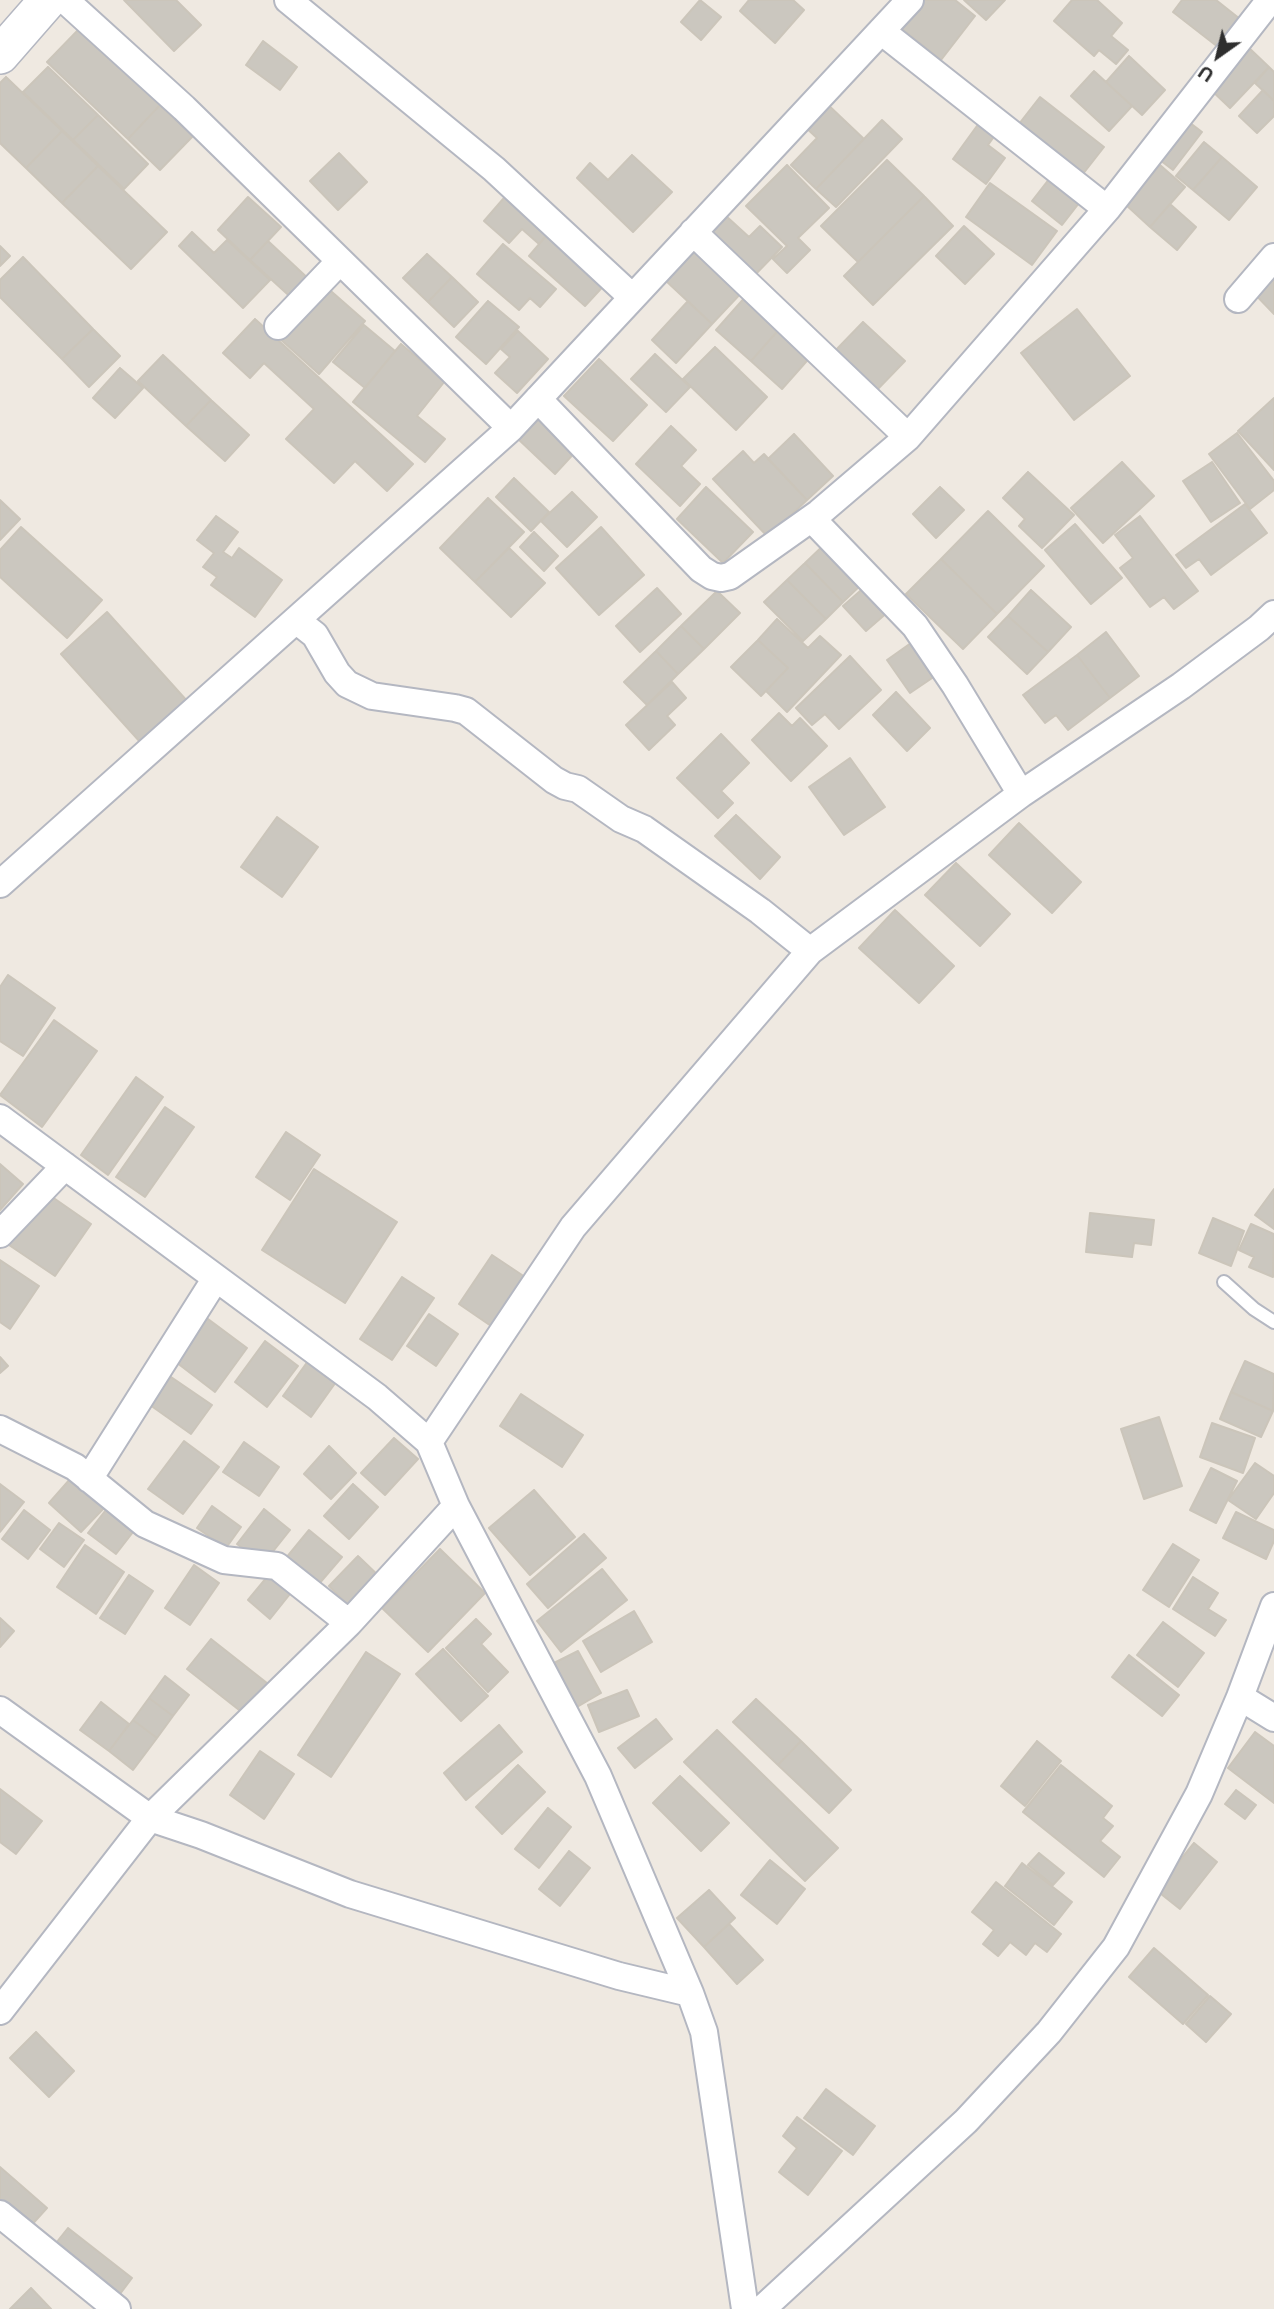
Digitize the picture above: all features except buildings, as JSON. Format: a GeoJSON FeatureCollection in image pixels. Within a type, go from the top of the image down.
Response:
{"type":"FeatureCollection","features":[{"type":"Feature","properties":{"kind":"main road"},"geometry":{"type":"LineString","coordinates":[[0,55],[48,0]]}},
{"type":"Feature","properties":{"kind":"street"},"geometry":{"type":"LineString","coordinates":[[65,0],[184,108],[511,428]]}},
{"type":"Feature","properties":{"kind":"street"},"geometry":{"type":"LineString","coordinates":[[288,0],[494,169],[632,298]]}},
{"type":"Feature","properties":{"kind":"street"},"geometry":{"type":"LineString","coordinates":[[0,884],[511,428],[910,0]]}},
{"type":"Feature","properties":{"kind":"street"},"geometry":{"type":"LineString","coordinates":[[538,399],[701,569],[712,576],[730,576],[811,519],[908,437],[1107,209],[1270,0]]}},
{"type":"Feature","properties":{"kind":"street"},"geometry":{"type":"LineString","coordinates":[[881,31],[1107,209]]}},
{"type":"Feature","properties":{"kind":"street"},"geometry":{"type":"LineString","coordinates":[[694,232],[908,437]]}},
{"type":"Feature","properties":{"kind":"street"},"geometry":{"type":"LineString","coordinates":[[1238,299],[1274,257]]}},
{"type":"Feature","properties":{"kind":"street"},"geometry":{"type":"LineString","coordinates":[[278,326],[340,261]]}},
{"type":"Feature","properties":{"kind":"street"},"geometry":{"type":"LineString","coordinates":[[811,519],[915,626],[955,685],[1021,794]]}},
{"type":"Feature","properties":{"kind":"street"},"geometry":{"type":"LineString","coordinates":[[429,1442],[573,1227],[810,951],[1021,794],[1181,686],[1274,614]]}},
{"type":"Feature","properties":{"kind":"street"},"geometry":{"type":"LineString","coordinates":[[296,620],[322,643],[337,673],[347,684],[372,696],[466,711],[554,779],[565,786],[578,789],[621,819],[644,829],[760,911],[810,951]]}},
{"type":"Feature","properties":{"kind":"street"},"geometry":{"type":"LineString","coordinates":[[0,1118],[377,1397],[429,1442],[456,1506],[598,1776],[690,1993],[704,2032],[745,2309]]}},
{"type":"Feature","properties":{"kind":"street"},"geometry":{"type":"LineString","coordinates":[[0,1234],[65,1166]]}},
{"type":"Feature","properties":{"kind":"street"},"geometry":{"type":"LineString","coordinates":[[89,1479],[216,1278]]}},
{"type":"Feature","properties":{"kind":"street"},"geometry":{"type":"LineString","coordinates":[[0,1429],[75,1467],[145,1524],[224,1560],[277,1566],[349,1623]]}},
{"type":"Feature","properties":{"kind":"street"},"geometry":{"type":"LineString","coordinates":[[0,2011],[150,1818],[349,1623],[456,1506]]}},
{"type":"Feature","properties":{"kind":"street"},"geometry":{"type":"LineString","coordinates":[[762,2309],[966,2121],[1049,2032],[1115,1947],[1199,1794],[1240,1697],[1274,1606]]}},
{"type":"Feature","properties":{"kind":"street"},"geometry":{"type":"LineString","coordinates":[[1240,1697],[1274,1718]]}},
{"type":"Feature","properties":{"kind":"street"},"geometry":{"type":"LineString","coordinates":[[0,1710],[150,1818],[201,1835],[350,1894],[620,1976],[690,1993]]}},
{"type":"Feature","properties":{"kind":"street"},"geometry":{"type":"LineString","coordinates":[[0,2214],[117,2309]]}},
{"type":"Feature","properties":{"kind":"lane"},"geometry":{"type":"LineString","coordinates":[[1224,1282],[1254,1309],[1274,1322]]}}]}
